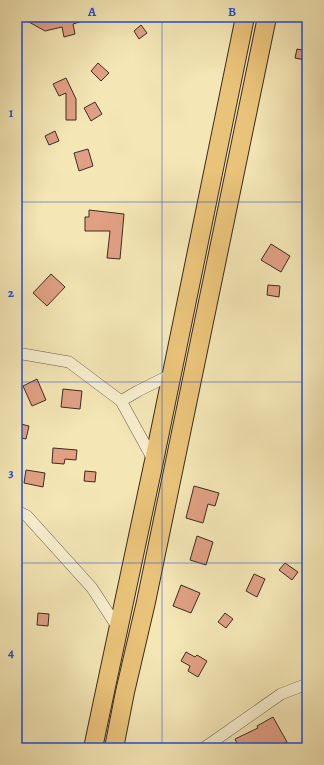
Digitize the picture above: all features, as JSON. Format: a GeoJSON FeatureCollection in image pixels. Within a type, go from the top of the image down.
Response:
{"type":"FeatureCollection","features":[{"type":"Feature","properties":{"kind":"highway"},"geometry":{"type":"LineString","coordinates":[[93,748],[154,461],[170,375],[245,17]]}},
{"type":"Feature","properties":{"kind":"highway"},"geometry":{"type":"LineString","coordinates":[[114,748],[125,692],[146,602],[266,17]]}},
{"type":"Feature","properties":{"kind":"street"},"geometry":{"type":"LineString","coordinates":[[17,353],[69,362],[121,401],[154,461]]}},
{"type":"Feature","properties":{"kind":"street"},"geometry":{"type":"LineString","coordinates":[[121,401],[170,375]]}},
{"type":"Feature","properties":{"kind":"street"},"geometry":{"type":"LineString","coordinates":[[17,511],[27,516],[92,588],[118,628]]}},
{"type":"Feature","properties":{"kind":"street"},"geometry":{"type":"LineString","coordinates":[[204,748],[281,694],[307,684]]}},
{"type":"Feature","properties":{"kind":"building"},"geometry":{"type":"Polygon","coordinates":[[[20,17],[86,17],[86,20],[73,24],[75,34],[64,37],[62,27],[45,31],[20,17]]]}},
{"type":"Feature","properties":{"kind":"building"},"geometry":{"type":"Polygon","coordinates":[[[141,25],[147,33],[139,39],[134,31],[141,25]]]}},
{"type":"Feature","properties":{"kind":"building"},"geometry":{"type":"Polygon","coordinates":[[[297,49],[307,51],[305,60],[295,58],[297,49]]]}},
{"type":"Feature","properties":{"kind":"building"},"geometry":{"type":"Polygon","coordinates":[[[98,63],[109,73],[101,81],[91,71],[98,63]]]}},
{"type":"Feature","properties":{"kind":"building"},"geometry":{"type":"Polygon","coordinates":[[[66,78],[76,99],[76,120],[66,120],[66,93],[59,96],[53,84],[66,78]]]}},
{"type":"Feature","properties":{"kind":"building"},"geometry":{"type":"Polygon","coordinates":[[[95,102],[102,114],[91,121],[84,108],[95,102]]]}},
{"type":"Feature","properties":{"kind":"building"},"geometry":{"type":"Polygon","coordinates":[[[55,131],[59,141],[49,145],[45,136],[55,131]]]}},
{"type":"Feature","properties":{"kind":"building"},"geometry":{"type":"Polygon","coordinates":[[[88,149],[93,166],[79,171],[74,153],[88,149]]]}},
{"type":"Feature","properties":{"kind":"building"},"geometry":{"type":"Polygon","coordinates":[[[89,210],[124,214],[120,259],[107,258],[110,231],[85,231],[85,217],[89,217],[89,210]]]}},
{"type":"Feature","properties":{"kind":"building"},"geometry":{"type":"Polygon","coordinates":[[[271,244],[290,256],[281,272],[261,260],[271,244]]]}},
{"type":"Feature","properties":{"kind":"building"},"geometry":{"type":"Polygon","coordinates":[[[51,274],[65,287],[47,306],[33,293],[51,274]]]}},
{"type":"Feature","properties":{"kind":"building"},"geometry":{"type":"Polygon","coordinates":[[[268,285],[280,286],[279,297],[267,295],[268,285]]]}},
{"type":"Feature","properties":{"kind":"building"},"geometry":{"type":"Polygon","coordinates":[[[37,379],[46,400],[32,406],[23,386],[37,379]]]}},
{"type":"Feature","properties":{"kind":"building"},"geometry":{"type":"Polygon","coordinates":[[[63,389],[82,391],[80,409],[61,407],[63,389]]]}},
{"type":"Feature","properties":{"kind":"building"},"geometry":{"type":"Polygon","coordinates":[[[17,423],[29,426],[26,439],[17,437],[17,423]]]}},
{"type":"Feature","properties":{"kind":"building"},"geometry":{"type":"Polygon","coordinates":[[[53,448],[77,450],[76,460],[65,459],[64,464],[52,463],[53,448]]]}},
{"type":"Feature","properties":{"kind":"building"},"geometry":{"type":"Polygon","coordinates":[[[26,470],[45,473],[43,487],[24,483],[26,470]]]}},
{"type":"Feature","properties":{"kind":"building"},"geometry":{"type":"Polygon","coordinates":[[[85,471],[96,472],[95,482],[84,481],[85,471]]]}},
{"type":"Feature","properties":{"kind":"building"},"geometry":{"type":"Polygon","coordinates":[[[194,486],[219,493],[215,506],[208,504],[203,523],[186,518],[194,486]]]}},
{"type":"Feature","properties":{"kind":"building"},"geometry":{"type":"Polygon","coordinates":[[[197,536],[213,542],[206,565],[190,560],[197,536]]]}},
{"type":"Feature","properties":{"kind":"building"},"geometry":{"type":"Polygon","coordinates":[[[285,563],[298,572],[292,580],[279,570],[285,563]]]}},
{"type":"Feature","properties":{"kind":"building"},"geometry":{"type":"Polygon","coordinates":[[[254,574],[265,579],[257,597],[246,591],[254,574]]]}},
{"type":"Feature","properties":{"kind":"building"},"geometry":{"type":"Polygon","coordinates":[[[181,585],[200,593],[191,613],[173,606],[181,585]]]}},
{"type":"Feature","properties":{"kind":"building"},"geometry":{"type":"Polygon","coordinates":[[[38,613],[49,614],[48,626],[37,625],[38,613]]]}},
{"type":"Feature","properties":{"kind":"building"},"geometry":{"type":"Polygon","coordinates":[[[225,613],[233,619],[226,628],[218,622],[225,613]]]}},
{"type":"Feature","properties":{"kind":"building"},"geometry":{"type":"Polygon","coordinates":[[[186,652],[195,657],[197,655],[207,661],[198,677],[188,671],[190,666],[181,661],[186,652]]]}},
{"type":"Feature","properties":{"kind":"building"},"geometry":{"type":"Polygon","coordinates":[[[273,717],[287,742],[277,748],[239,748],[235,739],[258,728],[257,726],[273,717]]]}}]}
